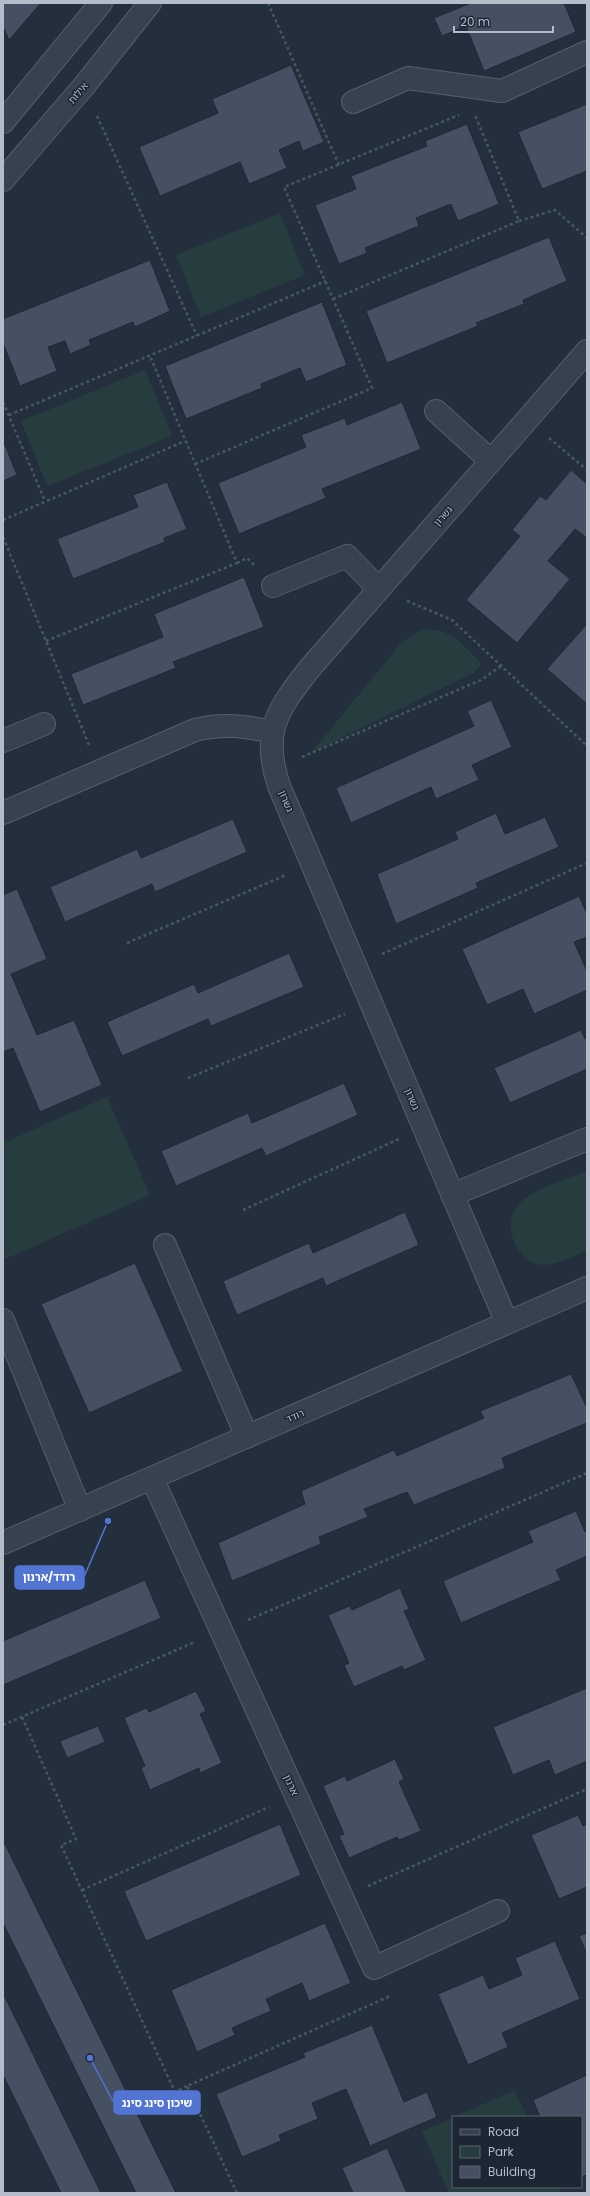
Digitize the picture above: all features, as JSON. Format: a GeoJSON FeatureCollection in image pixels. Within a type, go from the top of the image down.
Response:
{"type":"FeatureCollection","features":[{"type":"Feature","properties":{"kind":"street"},"geometry":{"type":"LineString","coordinates":[[3,122],[102,3]]}},
{"type":"Feature","properties":{"kind":"street","name":"אילות"},"geometry":{"type":"LineString","coordinates":[[3,180],[84,86],[150,3]]}},
{"type":"Feature","properties":{"kind":"street"},"geometry":{"type":"LineString","coordinates":[[353,102],[408,78],[502,91],[587,52]]}},
{"type":"Feature","properties":{"kind":"street","name":"גשרון"},"geometry":{"type":"LineString","coordinates":[[507,1323],[312,864],[274,769],[271,746],[272,732],[282,707],[294,688],[587,351]]}},
{"type":"Feature","properties":{"kind":"street"},"geometry":{"type":"LineString","coordinates":[[436,411],[491,461]]}},
{"type":"Feature","properties":{"kind":"street"},"geometry":{"type":"LineString","coordinates":[[273,586],[347,556],[379,589]]}},
{"type":"Feature","properties":{"kind":"street"},"geometry":{"type":"LineString","coordinates":[[3,741],[44,724]]}},
{"type":"Feature","properties":{"kind":"street"},"geometry":{"type":"LineString","coordinates":[[3,813],[180,734],[209,726],[245,726],[272,732]]}},
{"type":"Feature","properties":{"kind":"street"},"geometry":{"type":"LineString","coordinates":[[452,1195],[587,1139]]}},
{"type":"Feature","properties":{"kind":"street"},"geometry":{"type":"LineString","coordinates":[[165,1245],[247,1437]]}},
{"type":"Feature","properties":{"kind":"street","name":"רודד"},"geometry":{"type":"LineString","coordinates":[[3,1543],[507,1323],[586,1291]]}},
{"type":"Feature","properties":{"kind":"street"},"geometry":{"type":"LineString","coordinates":[[3,1320],[80,1510]]}},
{"type":"Feature","properties":{"kind":"street","name":"ארנון"},"geometry":{"type":"LineString","coordinates":[[152,1478],[374,1968]]}},
{"type":"Feature","properties":{"kind":"street"},"geometry":{"type":"LineString","coordinates":[[374,1968],[498,1911]]}},
{"type":"Feature","properties":{"kind":"path"},"geometry":{"type":"LineString","coordinates":[[268,3],[339,165]]}},
{"type":"Feature","properties":{"kind":"path"},"geometry":{"type":"LineString","coordinates":[[462,85],[519,221]]}},
{"type":"Feature","properties":{"kind":"path"},"geometry":{"type":"LineString","coordinates":[[84,86],[197,336]]}},
{"type":"Feature","properties":{"kind":"path"},"geometry":{"type":"LineString","coordinates":[[195,464],[372,388],[284,187],[472,110]]}},
{"type":"Feature","properties":{"kind":"path"},"geometry":{"type":"LineString","coordinates":[[333,299],[519,221],[555,210],[587,238]]}},
{"type":"Feature","properties":{"kind":"path"},"geometry":{"type":"LineString","coordinates":[[9,415],[326,281]]}},
{"type":"Feature","properties":{"kind":"path"},"geometry":{"type":"LineString","coordinates":[[46,641],[237,563],[150,356]]}},
{"type":"Feature","properties":{"kind":"path"},"geometry":{"type":"LineString","coordinates":[[3,402],[45,501]]}},
{"type":"Feature","properties":{"kind":"path"},"geometry":{"type":"LineString","coordinates":[[528,419],[587,470]]}},
{"type":"Feature","properties":{"kind":"path"},"geometry":{"type":"LineString","coordinates":[[3,520],[185,441]]}},
{"type":"Feature","properties":{"kind":"path"},"geometry":{"type":"LineString","coordinates":[[3,537],[100,770]]}},
{"type":"Feature","properties":{"kind":"path"},"geometry":{"type":"LineString","coordinates":[[379,589],[452,620],[587,746]]}},
{"type":"Feature","properties":{"kind":"path"},"geometry":{"type":"LineString","coordinates":[[274,769],[482,680],[501,666]]}},
{"type":"Feature","properties":{"kind":"path"},"geometry":{"type":"LineString","coordinates":[[356,966],[587,863]]}},
{"type":"Feature","properties":{"kind":"path"},"geometry":{"type":"LineString","coordinates":[[127,943],[312,864]]}},
{"type":"Feature","properties":{"kind":"path"},"geometry":{"type":"LineString","coordinates":[[188,1078],[371,1004]]}},
{"type":"Feature","properties":{"kind":"path"},"geometry":{"type":"LineString","coordinates":[[243,1210],[424,1128]]}},
{"type":"Feature","properties":{"kind":"path"},"geometry":{"type":"LineString","coordinates":[[3,1725],[587,1473]]}},
{"type":"Feature","properties":{"kind":"path"},"geometry":{"type":"LineString","coordinates":[[22,1717],[76,1839],[61,1845],[175,2092],[388,1997],[374,1968]]}},
{"type":"Feature","properties":{"kind":"path"},"geometry":{"type":"LineString","coordinates":[[342,1897],[587,1789]]}},
{"type":"Feature","properties":{"kind":"path"},"geometry":{"type":"LineString","coordinates":[[82,1890],[295,1795]]}},
{"type":"Feature","properties":{"kind":"path"},"geometry":{"type":"LineString","coordinates":[[187,2086],[237,2193]]}},
{"type":"Feature","properties":{"kind":"green space"},"geometry":{"type":"Polygon","coordinates":[[[280,213],[305,275],[201,317],[176,255],[280,213]]]}},
{"type":"Feature","properties":{"kind":"green space"},"geometry":{"type":"Polygon","coordinates":[[[145,370],[172,436],[47,486],[21,421],[145,370]]]}},
{"type":"Feature","properties":{"kind":"green space"},"geometry":{"type":"Polygon","coordinates":[[[424,629],[443,632],[457,639],[482,664],[473,673],[311,753],[402,642],[424,629]]]}},
{"type":"Feature","properties":{"kind":"green space"},"geometry":{"type":"Polygon","coordinates":[[[107,1097],[150,1195],[3,1260],[3,1143],[107,1097]]]}},
{"type":"Feature","properties":{"kind":"green space"},"geometry":{"type":"Polygon","coordinates":[[[587,1171],[587,1250],[566,1260],[549,1265],[534,1263],[526,1258],[519,1251],[511,1232],[511,1222],[519,1204],[541,1189],[587,1171]]]}},
{"type":"Feature","properties":{"kind":"green space"},"geometry":{"type":"Polygon","coordinates":[[[515,2090],[527,2116],[456,2116],[515,2090]]]}},
{"type":"Feature","properties":{"kind":"green space"},"geometry":{"type":"Polygon","coordinates":[[[452,2118],[452,2188],[558,2188],[560,2193],[449,2193],[422,2131],[452,2118]]]}},
{"type":"Feature","properties":{"kind":"building"},"geometry":{"type":"Polygon","coordinates":[[[3,3],[41,3],[9,40],[3,27],[3,3]]]}},
{"type":"Feature","properties":{"kind":"building"},"geometry":{"type":"Polygon","coordinates":[[[471,3],[564,3],[576,32],[484,71],[466,26],[442,36],[434,18],[471,3]]]}},
{"type":"Feature","properties":{"kind":"building"},"geometry":{"type":"Polygon","coordinates":[[[291,65],[324,142],[303,151],[299,141],[279,150],[287,168],[249,184],[240,162],[160,196],[139,147],[218,113],[212,99],[291,65]]]}},
{"type":"Feature","properties":{"kind":"building"},"geometry":{"type":"Polygon","coordinates":[[[587,104],[587,171],[542,189],[518,132],[587,104]]]}},
{"type":"Feature","properties":{"kind":"building"},"geometry":{"type":"Polygon","coordinates":[[[467,124],[499,204],[458,221],[451,204],[416,218],[419,226],[365,248],[367,253],[339,264],[315,205],[356,189],[351,176],[427,146],[425,141],[467,124]]]}},
{"type":"Feature","properties":{"kind":"building"},"geometry":{"type":"Polygon","coordinates":[[[549,237],[567,281],[523,300],[524,304],[476,323],[478,326],[387,363],[366,311],[549,237]]]}},
{"type":"Feature","properties":{"kind":"building"},"geometry":{"type":"Polygon","coordinates":[[[150,260],[170,311],[135,327],[133,322],[89,340],[91,345],[70,354],[65,341],[48,347],[57,371],[20,386],[3,343],[3,319],[150,260]]]}},
{"type":"Feature","properties":{"kind":"building"},"geometry":{"type":"Polygon","coordinates":[[[322,302],[347,365],[306,382],[300,368],[261,384],[262,388],[186,419],[165,366],[322,302]]]}},
{"type":"Feature","properties":{"kind":"building"},"geometry":{"type":"Polygon","coordinates":[[[402,402],[421,449],[322,489],[326,498],[239,534],[218,483],[306,447],[301,435],[345,418],[347,425],[402,402]]]}},
{"type":"Feature","properties":{"kind":"building"},"geometry":{"type":"Polygon","coordinates":[[[3,440],[17,475],[3,481],[3,440]]]}},
{"type":"Feature","properties":{"kind":"building"},"geometry":{"type":"Polygon","coordinates":[[[571,470],[587,484],[587,538],[575,529],[548,561],[570,579],[517,643],[466,600],[520,536],[512,530],[540,496],[546,500],[571,470]]]}},
{"type":"Feature","properties":{"kind":"building"},"geometry":{"type":"Polygon","coordinates":[[[167,482],[187,529],[164,538],[165,542],[73,579],[57,539],[138,507],[133,495],[167,482]]]}},
{"type":"Feature","properties":{"kind":"building"},"geometry":{"type":"Polygon","coordinates":[[[244,577],[264,627],[173,662],[176,668],[83,705],[71,674],[163,637],[154,614],[244,577]]]}},
{"type":"Feature","properties":{"kind":"building"},"geometry":{"type":"Polygon","coordinates":[[[587,624],[587,704],[547,669],[587,624]]]}},
{"type":"Feature","properties":{"kind":"building"},"geometry":{"type":"Polygon","coordinates":[[[491,700],[512,747],[472,765],[479,780],[436,799],[431,787],[351,823],[336,788],[474,726],[467,711],[491,700]]]}},
{"type":"Feature","properties":{"kind":"building"},"geometry":{"type":"Polygon","coordinates":[[[496,813],[505,834],[545,817],[559,847],[476,883],[478,888],[396,924],[377,874],[458,839],[455,832],[496,813]]]}},
{"type":"Feature","properties":{"kind":"building"},"geometry":{"type":"Polygon","coordinates":[[[233,819],[247,852],[155,892],[152,884],[65,922],[50,887],[137,849],[141,858],[233,819]]]}},
{"type":"Feature","properties":{"kind":"building"},"geometry":{"type":"Polygon","coordinates":[[[17,889],[47,959],[11,974],[37,1035],[74,1020],[102,1085],[40,1112],[13,1048],[3,1052],[3,895],[17,889]]]}},
{"type":"Feature","properties":{"kind":"building"},"geometry":{"type":"Polygon","coordinates":[[[579,896],[587,914],[587,937],[574,942],[587,971],[587,990],[534,1014],[523,989],[487,1005],[462,949],[579,896]]]}},
{"type":"Feature","properties":{"kind":"building"},"geometry":{"type":"Polygon","coordinates":[[[289,953],[304,987],[211,1026],[208,1019],[122,1056],[107,1022],[194,984],[198,993],[289,953]]]}},
{"type":"Feature","properties":{"kind":"building"},"geometry":{"type":"Polygon","coordinates":[[[581,1030],[585,1039],[587,1039],[587,1069],[510,1103],[494,1068],[581,1030]]]}},
{"type":"Feature","properties":{"kind":"building"},"geometry":{"type":"Polygon","coordinates":[[[344,1083],[358,1115],[266,1156],[262,1148],[176,1186],[161,1151],[248,1113],[252,1123],[344,1083]]]}},
{"type":"Feature","properties":{"kind":"building"},"geometry":{"type":"Polygon","coordinates":[[[405,1212],[419,1245],[326,1286],[323,1278],[237,1315],[223,1281],[309,1243],[313,1253],[405,1212]]]}},
{"type":"Feature","properties":{"kind":"building"},"geometry":{"type":"Polygon","coordinates":[[[135,1263],[183,1371],[89,1413],[41,1304],[135,1263]]]}},
{"type":"Feature","properties":{"kind":"building"},"geometry":{"type":"Polygon","coordinates":[[[571,1374],[587,1408],[587,1423],[502,1458],[505,1468],[414,1505],[407,1492],[364,1509],[368,1517],[319,1537],[321,1544],[232,1581],[218,1543],[305,1504],[301,1491],[394,1450],[397,1456],[484,1418],[480,1411],[571,1374]]]}},
{"type":"Feature","properties":{"kind":"building"},"geometry":{"type":"Polygon","coordinates":[[[576,1511],[585,1532],[587,1531],[587,1556],[556,1570],[561,1580],[461,1623],[443,1581],[533,1542],[528,1531],[576,1511]]]}},
{"type":"Feature","properties":{"kind":"building"},"geometry":{"type":"Polygon","coordinates":[[[145,1580],[161,1618],[3,1685],[3,1641],[145,1580]]]}},
{"type":"Feature","properties":{"kind":"building"},"geometry":{"type":"Polygon","coordinates":[[[400,1588],[409,1609],[404,1611],[426,1660],[404,1670],[402,1666],[354,1687],[344,1665],[349,1663],[328,1615],[350,1606],[352,1610],[400,1588]]]}},
{"type":"Feature","properties":{"kind":"building"},"geometry":{"type":"Polygon","coordinates":[[[587,1688],[587,1761],[555,1775],[549,1760],[513,1775],[493,1727],[587,1688]]]}},
{"type":"Feature","properties":{"kind":"building"},"geometry":{"type":"Polygon","coordinates":[[[196,1691],[206,1711],[200,1714],[222,1763],[200,1773],[199,1768],[150,1790],[141,1768],[145,1766],[124,1718],[146,1708],[149,1712],[196,1691]]]}},
{"type":"Feature","properties":{"kind":"building"},"geometry":{"type":"Polygon","coordinates":[[[98,1726],[105,1742],[67,1758],[60,1741],[98,1726]]]}},
{"type":"Feature","properties":{"kind":"building"},"geometry":{"type":"Polygon","coordinates":[[[395,1759],[404,1779],[399,1782],[421,1831],[399,1840],[397,1837],[349,1858],[339,1836],[344,1834],[323,1786],[345,1776],[347,1781],[395,1759]]]}},
{"type":"Feature","properties":{"kind":"building"},"geometry":{"type":"Polygon","coordinates":[[[578,1815],[583,1826],[587,1824],[587,1887],[559,1899],[531,1835],[578,1815]]]}},
{"type":"Feature","properties":{"kind":"building"},"geometry":{"type":"Polygon","coordinates":[[[280,1824],[301,1875],[146,1941],[124,1891],[280,1824]]]}},
{"type":"Feature","properties":{"kind":"building"},"geometry":{"type":"Polygon","coordinates":[[[3,1840],[176,2193],[136,2193],[3,1923],[3,1840]]]}},
{"type":"Feature","properties":{"kind":"building"},"geometry":{"type":"Polygon","coordinates":[[[325,1923],[351,1983],[309,2001],[302,1983],[266,1999],[271,2011],[232,2028],[235,2035],[197,2052],[171,1990],[325,1923]]]}},
{"type":"Feature","properties":{"kind":"building"},"geometry":{"type":"Polygon","coordinates":[[[587,1933],[587,1954],[579,1936],[587,1933]]]}},
{"type":"Feature","properties":{"kind":"building"},"geometry":{"type":"Polygon","coordinates":[[[555,1941],[580,1999],[502,2033],[508,2047],[468,2065],[438,1994],[483,1975],[489,1989],[522,1975],[515,1958],[555,1941]]]}},
{"type":"Feature","properties":{"kind":"building"},"geometry":{"type":"Polygon","coordinates":[[[3,1993],[101,2193],[61,2193],[3,2075],[3,1993]]]}},
{"type":"Feature","properties":{"kind":"building"},"geometry":{"type":"Polygon","coordinates":[[[372,2025],[404,2102],[427,2092],[437,2117],[370,2146],[346,2089],[312,2103],[318,2119],[279,2135],[281,2141],[242,2157],[216,2094],[305,2057],[303,2053],[372,2025]]]}},
{"type":"Feature","properties":{"kind":"building"},"geometry":{"type":"Polygon","coordinates":[[[587,2075],[587,2175],[582,2177],[582,2116],[540,2116],[533,2100],[587,2075]]]}},
{"type":"Feature","properties":{"kind":"building"},"geometry":{"type":"Polygon","coordinates":[[[387,2148],[407,2193],[353,2193],[342,2168],[387,2148]]]}},
{"type":"Feature","properties":{"kind":"place","name":"רודד/ארנון"},"geometry":{"type":"Point","coordinates":[108,1521]}},
{"type":"Feature","properties":{"kind":"place","name":"שיכון סינג סינג"},"geometry":{"type":"Point","coordinates":[90,2058]}}]}
